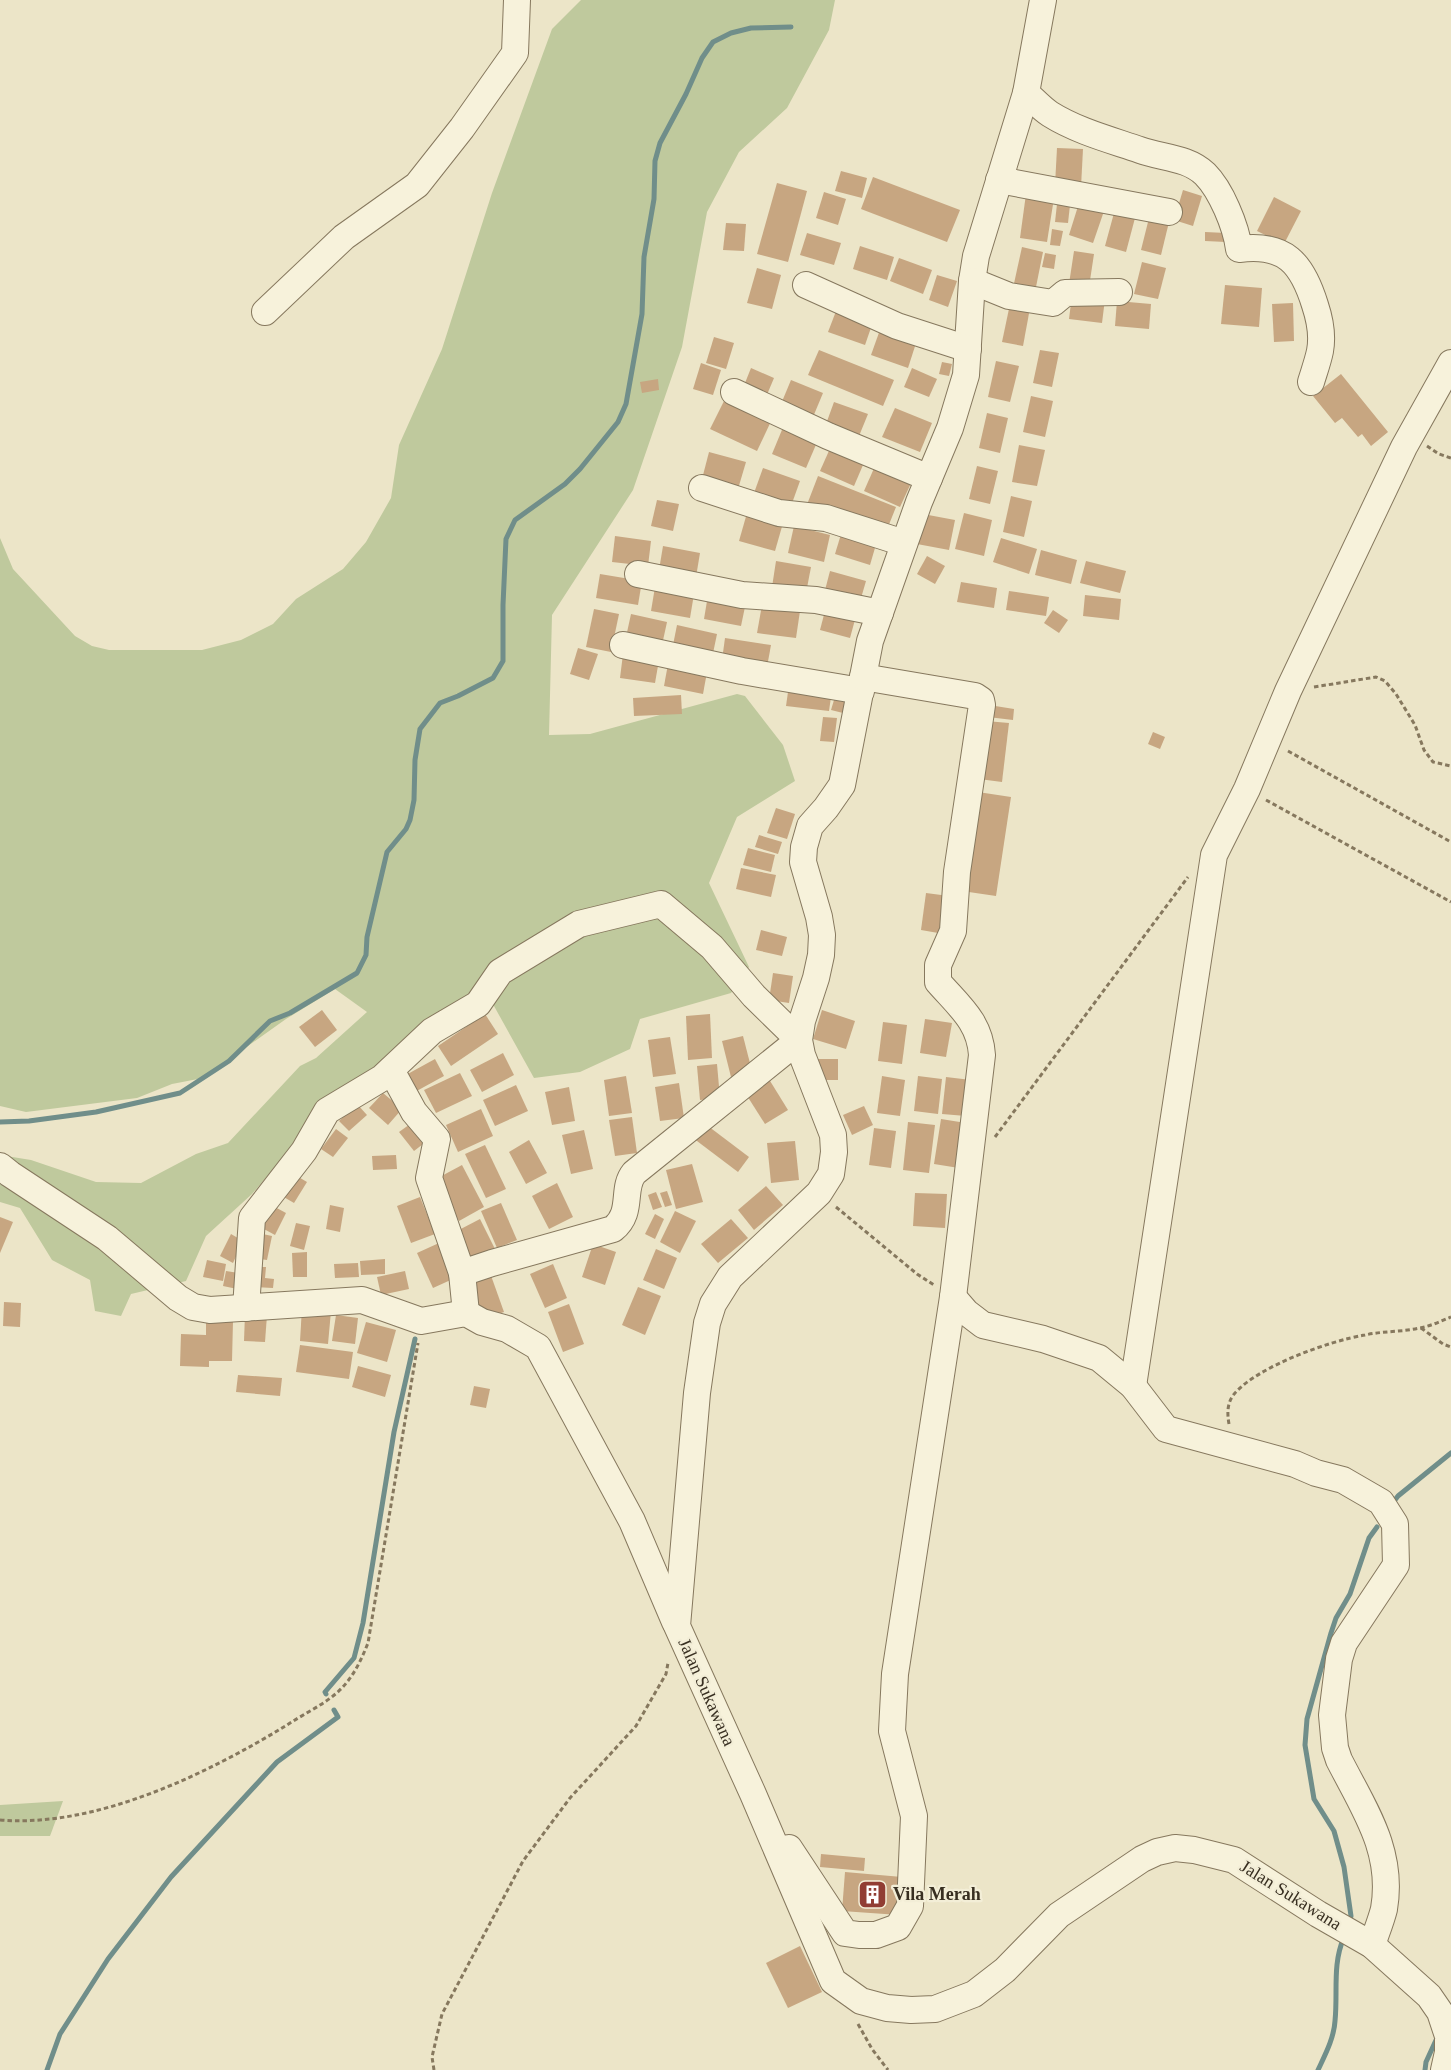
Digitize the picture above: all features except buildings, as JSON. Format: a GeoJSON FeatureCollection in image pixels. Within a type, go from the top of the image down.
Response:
{"type":"FeatureCollection","features":[{"type":"Feature","properties":{"kind":"street"},"geometry":{"type":"LineString","coordinates":[[264,312],[344,237],[417,185],[462,128],[515,54],[516,0]]}},
{"type":"Feature","properties":{"kind":"street","name":"Jalan Sukawana"},"geometry":{"type":"LineString","coordinates":[[1043,0],[1026,93],[976,256],[972,281],[966,375],[870,641],[842,784],[826,808],[810,826],[804,847],[803,862],[822,935],[816,978],[802,1021],[799,1040],[801,1055],[832,1135],[834,1152],[831,1174],[819,1193],[730,1276],[713,1304],[707,1323],[697,1392],[677,1626],[753,1794],[833,1981],[861,2001],[887,2008],[911,2010],[935,2008],[974,1994],[1005,1970],[1059,1915],[1142,1859],[1156,1852],[1175,1848],[1194,1850],[1234,1860],[1318,1914],[1372,1945],[1429,1996],[1440,2012],[1448,2036],[1448,2052],[1444,2070]]}},
{"type":"Feature","properties":{"kind":"street"},"geometry":{"type":"LineString","coordinates":[[1026,93],[1049,113],[1070,124],[1143,151],[1180,159],[1204,173],[1220,195],[1230,217],[1239,249],[1260,246],[1283,255],[1294,263],[1309,285],[1321,325],[1320,350],[1311,382]]}},
{"type":"Feature","properties":{"kind":"street"},"geometry":{"type":"LineString","coordinates":[[999,180],[1169,212]]}},
{"type":"Feature","properties":{"kind":"street"},"geometry":{"type":"LineString","coordinates":[[972,281],[1009,296],[1053,303],[1065,293],[1119,292]]}},
{"type":"Feature","properties":{"kind":"street"},"geometry":{"type":"LineString","coordinates":[[806,285],[897,326],[968,349]]}},
{"type":"Feature","properties":{"kind":"street"},"geometry":{"type":"LineString","coordinates":[[1133,1386],[1215,855],[1269,740],[1288,691],[1404,447],[1451,363]]}},
{"type":"Feature","properties":{"kind":"street"},"geometry":{"type":"LineString","coordinates":[[734,392],[828,436],[929,478]]}},
{"type":"Feature","properties":{"kind":"street"},"geometry":{"type":"LineString","coordinates":[[702,488],[779,513],[826,518],[904,543]]}},
{"type":"Feature","properties":{"kind":"street"},"geometry":{"type":"LineString","coordinates":[[638,574],[742,595],[816,600],[880,613]]}},
{"type":"Feature","properties":{"kind":"street"},"geometry":{"type":"LineString","coordinates":[[623,645],[742,671],[975,696],[981,700],[982,705],[957,872],[952,931],[938,965],[938,982],[975,1023],[981,1041],[982,1055],[953,1297],[895,1674],[892,1731],[914,1816],[910,1906],[898,1927],[876,1935],[845,1933],[753,1794]]}},
{"type":"Feature","properties":{"kind":"street"},"geometry":{"type":"LineString","coordinates":[[246,1308],[252,1218],[304,1151],[327,1112],[382,1078],[432,1031],[477,1004],[500,972],[579,924],[661,904],[712,947],[754,996],[799,1040],[634,1173],[630,1178],[627,1207],[621,1222],[613,1229],[462,1273]]}},
{"type":"Feature","properties":{"kind":"street"},"geometry":{"type":"LineString","coordinates":[[391,1070],[414,1112],[437,1139],[429,1178],[462,1273],[466,1313]]}},
{"type":"Feature","properties":{"kind":"street"},"geometry":{"type":"LineString","coordinates":[[0,1166],[107,1238],[193,1307],[210,1310],[363,1300],[421,1321],[466,1313],[482,1322],[507,1329],[538,1347],[632,1521],[677,1626]]}},
{"type":"Feature","properties":{"kind":"street"},"geometry":{"type":"LineString","coordinates":[[953,1297],[966,1312],[983,1325],[1043,1340],[1099,1358],[1133,1386],[1166,1429],[1295,1464],[1343,1480],[1381,1502],[1395,1524],[1396,1565],[1344,1642],[1338,1659],[1332,1715],[1335,1748],[1339,1760],[1379,1841],[1386,1866],[1383,1910],[1372,1945]]}},
{"type":"Feature","properties":{"kind":"path"},"geometry":{"type":"LineString","coordinates":[[1288,691],[1339,684],[1363,678],[1376,677],[1385,681],[1415,725],[1424,750],[1433,762],[1451,766]]}},
{"type":"Feature","properties":{"kind":"path"},"geometry":{"type":"LineString","coordinates":[[1269,740],[1451,842]]}},
{"type":"Feature","properties":{"kind":"path"},"geometry":{"type":"LineString","coordinates":[[1247,789],[1451,902]]}},
{"type":"Feature","properties":{"kind":"path"},"geometry":{"type":"LineString","coordinates":[[990,1144],[1189,875]]}},
{"type":"Feature","properties":{"kind":"path"},"geometry":{"type":"LineString","coordinates":[[819,1193],[917,1274],[953,1297]]}},
{"type":"Feature","properties":{"kind":"path"},"geometry":{"type":"LineString","coordinates":[[1229,1429],[1227,1412],[1234,1394],[1255,1377],[1270,1369],[1309,1351],[1363,1335],[1421,1328],[1451,1317]]}},
{"type":"Feature","properties":{"kind":"path"},"geometry":{"type":"LineString","coordinates":[[0,1820],[49,1820],[112,1806],[169,1787],[254,1745],[334,1696],[351,1678],[360,1665],[368,1643],[421,1321]]}},
{"type":"Feature","properties":{"kind":"path"},"geometry":{"type":"LineString","coordinates":[[1421,1328],[1451,1347]]}},
{"type":"Feature","properties":{"kind":"path"},"geometry":{"type":"LineString","coordinates":[[434,2070],[432,2057],[442,2014],[523,1861],[570,1798],[636,1726],[666,1674],[677,1626]]}},
{"type":"Feature","properties":{"kind":"path"},"geometry":{"type":"LineString","coordinates":[[856,2020],[872,2049],[888,2070]]}},
{"type":"Feature","properties":{"kind":"green space"},"geometry":{"type":"Polygon","coordinates":[[[581,0],[835,0],[829,30],[787,108],[739,152],[707,212],[682,347],[633,490],[552,615],[549,735],[590,734],[737,694],[745,696],[783,745],[795,781],[737,817],[709,883],[749,967],[731,993],[640,1019],[630,1049],[580,1072],[534,1078],[494,1006],[464,1004],[296,1142],[252,1194],[206,1236],[186,1281],[131,1294],[121,1316],[95,1311],[90,1280],[52,1260],[20,1208],[0,1202],[0,1155],[31,1160],[96,1182],[141,1183],[196,1154],[228,1143],[300,1066],[316,1058],[367,1012],[335,989],[286,1019],[203,1078],[172,1084],[137,1098],[26,1112],[0,1106],[0,538],[13,569],[75,636],[92,646],[109,650],[202,650],[241,640],[273,624],[296,599],[343,569],[366,542],[391,498],[399,445],[442,349],[492,193],[552,29],[581,0]]]}},
{"type":"Feature","properties":{"kind":"green space"},"geometry":{"type":"Polygon","coordinates":[[[63,1801],[50,1836],[0,1836],[0,1805],[63,1801]]]}},
{"type":"Feature","properties":{"kind":"waterway"},"geometry":{"type":"LineString","coordinates":[[0,1122],[29,1121],[96,1112],[180,1093],[229,1061],[270,1021],[290,1013],[357,973],[366,955],[367,937],[387,852],[406,829],[410,820],[420,729],[440,703],[493,678],[503,661],[506,539],[515,520],[565,484],[580,469],[618,422],[626,404],[642,314],[644,257],[654,199],[655,161],[660,143],[702,58],[713,42],[731,33],[751,28],[791,27]]}},
{"type":"Feature","properties":{"kind":"waterway"},"geometry":{"type":"LineString","coordinates":[[326,1694],[325,1692],[354,1658],[363,1623],[394,1432],[415,1339]]}},
{"type":"Feature","properties":{"kind":"waterway"},"geometry":{"type":"LineString","coordinates":[[1391,1505],[1398,1496],[1451,1453]]}},
{"type":"Feature","properties":{"kind":"waterway"},"geometry":{"type":"LineString","coordinates":[[1349,1923],[1351,1916],[1344,1867],[1334,1831],[1314,1799],[1305,1745],[1307,1719],[1331,1633],[1336,1618],[1350,1594],[1369,1538],[1377,1527]]}},
{"type":"Feature","properties":{"kind":"waterway"},"geometry":{"type":"LineString","coordinates":[[47,2070],[60,2034],[108,1959],[171,1877],[277,1762],[338,1717],[334,1710]]}},
{"type":"Feature","properties":{"kind":"waterway"},"geometry":{"type":"LineString","coordinates":[[1318,2070],[1333,2034],[1338,1958],[1344,1937]]}},
{"type":"Feature","properties":{"kind":"waterway"},"geometry":{"type":"LineString","coordinates":[[1425,2070],[1426,2062],[1437,2038]]}},
{"type":"Feature","properties":{"kind":"place","name":"Vila Merah"},"geometry":{"type":"Point","coordinates":[872,1894]}}]}
